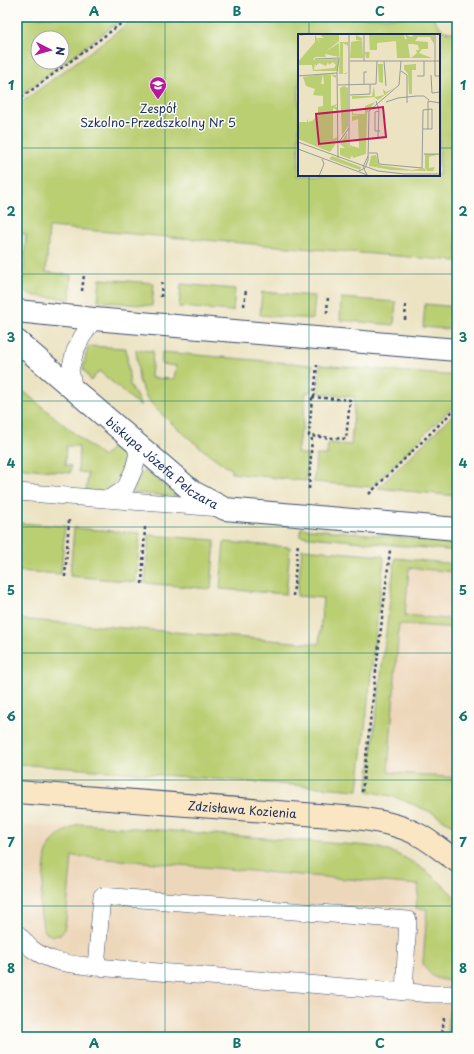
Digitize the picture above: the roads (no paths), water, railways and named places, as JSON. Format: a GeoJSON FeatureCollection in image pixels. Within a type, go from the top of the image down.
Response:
{"type":"FeatureCollection","features":[{"type":"Feature","properties":{"kind":"street"},"geometry":{"type":"LineString","coordinates":[[17,311],[457,350]]}},
{"type":"Feature","properties":{"kind":"street","name":"biskupa Józefa Pelczara"},"geometry":{"type":"LineString","coordinates":[[17,341],[193,492],[225,509],[457,529]]}},
{"type":"Feature","properties":{"kind":"street","name":"Zdzisława Kozienia"},"geometry":{"type":"LineString","coordinates":[[17,792],[375,820],[392,824],[420,836],[457,861]]}},
{"type":"Feature","properties":{"kind":"lane"},"geometry":{"type":"LineString","coordinates":[[74,390],[70,370],[75,352],[82,337],[94,319]]}},
{"type":"Feature","properties":{"kind":"lane"},"geometry":{"type":"LineString","coordinates":[[108,499],[126,487],[134,469],[138,453],[133,441]]}},
{"type":"Feature","properties":{"kind":"lane"},"geometry":{"type":"LineString","coordinates":[[17,492],[225,509]]}},
{"type":"Feature","properties":{"kind":"lane"},"geometry":{"type":"LineString","coordinates":[[96,967],[102,896],[408,920],[404,992]]}},
{"type":"Feature","properties":{"kind":"lane"},"geometry":{"type":"LineString","coordinates":[[17,933],[32,948],[45,957],[58,962],[96,967],[404,992],[457,994]]}},
{"type":"Feature","properties":{"kind":"place","name":"Zespół Szkolno-Przedszkolny Nr 5"},"geometry":{"type":"Point","coordinates":[158,100]}}]}
